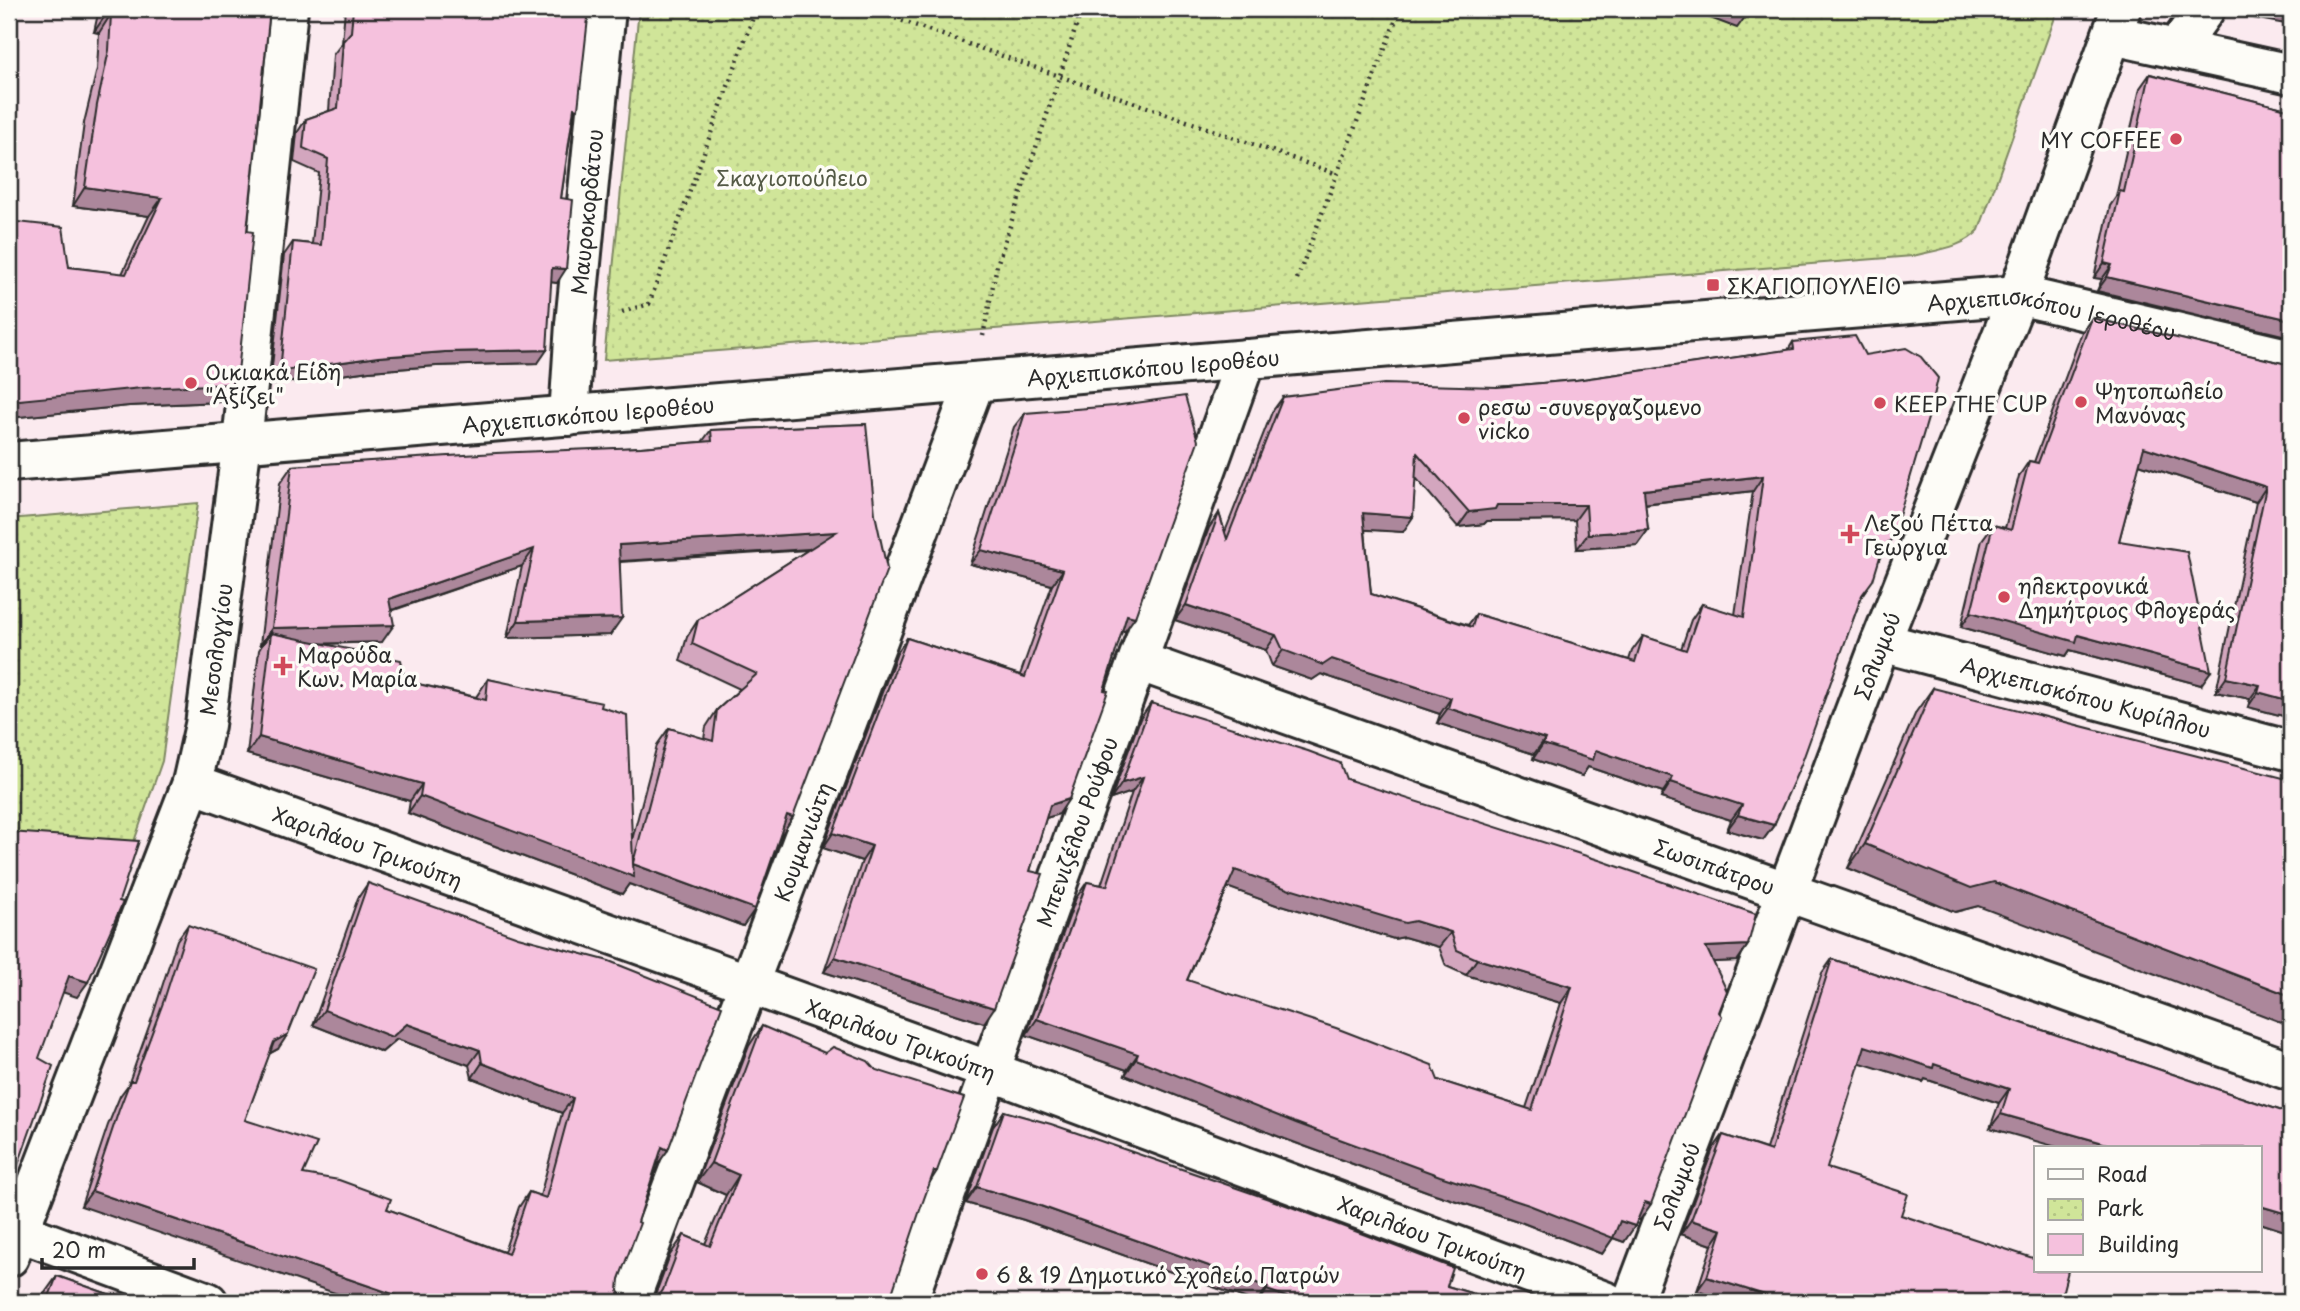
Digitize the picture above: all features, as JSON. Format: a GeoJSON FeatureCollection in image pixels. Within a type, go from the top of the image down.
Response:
{"type":"FeatureCollection","features":[{"type":"Feature","properties":{"kind":"street","name":"Μεσολογγίου"},"geometry":{"type":"LineString","coordinates":[[12,1239],[192,783],[205,725],[242,442],[288,9]]}},
{"type":"Feature","properties":{"kind":"street","name":"Μαυροκορδάτου"},"geometry":{"type":"LineString","coordinates":[[569,416],[575,324],[606,9]]}},
{"type":"Feature","properties":{"kind":"street"},"geometry":{"type":"LineString","coordinates":[[2176,49],[2206,9]]}},
{"type":"Feature","properties":{"kind":"street"},"geometry":{"type":"LineString","coordinates":[[2117,22],[2176,49],[2291,74]]}},
{"type":"Feature","properties":{"kind":"street","name":"Σολωμού"},"geometry":{"type":"LineString","coordinates":[[1632,1302],[1789,892],[1881,642],[2018,295],[2117,22]]}},
{"type":"Feature","properties":{"kind":"street","name":"Αρχιεπισκόπου Ιεροθέου"},"geometry":{"type":"LineString","coordinates":[[9,462],[2018,295],[2291,359]]}},
{"type":"Feature","properties":{"kind":"street","name":"Μπενιζέλου Ρούφου"},"geometry":{"type":"LineString","coordinates":[[907,1302],[1246,359]]}},
{"type":"Feature","properties":{"kind":"street","name":"Κουμανιώτη"},"geometry":{"type":"LineString","coordinates":[[629,1302],[975,382]]}},
{"type":"Feature","properties":{"kind":"street","name":"Αρχιεπισκόπου Κυρίλλου"},"geometry":{"type":"LineString","coordinates":[[1881,642],[2291,751]]}},
{"type":"Feature","properties":{"kind":"street","name":"Σωσιπάτρου"},"geometry":{"type":"LineString","coordinates":[[1138,661],[2291,1071]]}},
{"type":"Feature","properties":{"kind":"street","name":"Χαριλάου Τρικούπη"},"geometry":{"type":"LineString","coordinates":[[192,783],[990,1071],[1607,1302]]}},
{"type":"Feature","properties":{"kind":"street"},"geometry":{"type":"LineString","coordinates":[[12,1239],[208,1302]]}},
{"type":"Feature","properties":{"kind":"path"},"geometry":{"type":"LineString","coordinates":[[575,324],[649,304],[756,9]]}},
{"type":"Feature","properties":{"kind":"path"},"geometry":{"type":"LineString","coordinates":[[869,9],[1337,174]]}},
{"type":"Feature","properties":{"kind":"path"},"geometry":{"type":"LineString","coordinates":[[975,382],[997,265],[1082,9]]}},
{"type":"Feature","properties":{"kind":"path"},"geometry":{"type":"LineString","coordinates":[[1297,279],[1400,9]]}},
{"type":"Feature","properties":{"kind":"green space","name":"Σκαγιοπούλειο"},"geometry":{"type":"Polygon","coordinates":[[[639,9],[2058,9],[1979,230],[1965,241],[1940,250],[1913,256],[604,360],[639,9]]]}},
{"type":"Feature","properties":{"kind":"green space"},"geometry":{"type":"Polygon","coordinates":[[[198,503],[162,761],[129,856],[9,848],[9,519],[198,503]]]}},
{"type":"Feature","properties":{"kind":"building"},"geometry":{"type":"Polygon","coordinates":[[[108,9],[270,9],[247,231],[253,232],[238,372],[233,373],[232,384],[142,388],[9,401],[9,221],[63,227],[69,267],[126,274],[162,198],[85,187],[97,105],[109,50],[111,14],[107,13],[108,9]]]}},
{"type":"Feature","properties":{"kind":"building"},"geometry":{"type":"Polygon","coordinates":[[[353,9],[589,9],[578,109],[574,108],[561,198],[573,200],[566,269],[552,268],[547,350],[445,352],[378,357],[280,371],[293,242],[321,245],[328,159],[303,148],[306,119],[338,108],[343,41],[351,32],[353,9]]]}},
{"type":"Feature","properties":{"kind":"building"},"geometry":{"type":"Polygon","coordinates":[[[2150,74],[2291,110],[2291,320],[2107,277],[2112,265],[2104,263],[2120,191],[2124,192],[2150,74]]]}},
{"type":"Feature","properties":{"kind":"building"},"geometry":{"type":"Polygon","coordinates":[[[2092,318],[2291,365],[2291,701],[2258,692],[2260,685],[2226,678],[2266,487],[2144,447],[2119,541],[2187,552],[2211,671],[2078,635],[2076,642],[1971,612],[1993,525],[2011,530],[2029,461],[2038,463],[2092,318]]]}},
{"type":"Feature","properties":{"kind":"building"},"geometry":{"type":"Polygon","coordinates":[[[1855,336],[1865,355],[1906,348],[1921,357],[1938,378],[1892,539],[1883,547],[1873,580],[1862,595],[1801,765],[1774,825],[1738,815],[1742,805],[1671,782],[1673,777],[1596,750],[1593,760],[1543,744],[1545,739],[1448,708],[1451,698],[1332,659],[1323,665],[1283,650],[1276,635],[1186,605],[1219,513],[1227,539],[1283,397],[1384,384],[1497,387],[1576,380],[1794,349],[1793,342],[1855,336]],[[1417,453],[1413,517],[1363,513],[1371,594],[1472,627],[1476,614],[1635,662],[1643,636],[1686,650],[1702,604],[1744,617],[1763,476],[1644,490],[1648,530],[1588,534],[1586,505],[1497,505],[1495,509],[1469,512],[1417,453]]]}},
{"type":"Feature","properties":{"kind":"building"},"geometry":{"type":"Polygon","coordinates":[[[1185,396],[1198,441],[1135,617],[1127,615],[1104,690],[1108,691],[1069,799],[1050,805],[1030,871],[1043,874],[994,1008],[835,957],[872,846],[833,833],[907,638],[1025,677],[1063,570],[981,550],[1025,413],[1114,406],[1185,396]]]}},
{"type":"Feature","properties":{"kind":"building"},"geometry":{"type":"Polygon","coordinates":[[[866,424],[875,514],[887,569],[793,817],[787,815],[755,909],[633,864],[634,877],[420,796],[422,784],[259,737],[271,633],[401,660],[405,681],[486,700],[488,679],[602,703],[601,707],[627,715],[633,863],[669,728],[713,741],[717,710],[757,674],[692,644],[698,620],[836,532],[619,545],[622,618],[518,621],[534,549],[389,599],[394,625],[272,628],[292,466],[641,447],[712,441],[711,430],[866,424]]]}},
{"type":"Feature","properties":{"kind":"building"},"geometry":{"type":"Polygon","coordinates":[[[1933,688],[2291,780],[2291,996],[1994,882],[1971,888],[1865,844],[1933,688]]]}},
{"type":"Feature","properties":{"kind":"building"},"geometry":{"type":"Polygon","coordinates":[[[1151,703],[1340,763],[1346,779],[1599,860],[1756,914],[1748,945],[1706,947],[1727,991],[1719,1012],[1722,1016],[1651,1204],[1645,1202],[1635,1226],[1620,1221],[1613,1238],[1529,1205],[1440,1176],[1296,1123],[1136,1059],[1138,1054],[1037,1019],[1087,882],[1107,886],[1143,777],[1122,783],[1151,703]],[[1235,870],[1187,980],[1336,1028],[1432,1065],[1438,1080],[1532,1110],[1572,987],[1477,959],[1457,950],[1451,932],[1415,921],[1405,923],[1290,890],[1235,870]]]}},
{"type":"Feature","properties":{"kind":"building"},"geometry":{"type":"Polygon","coordinates":[[[9,832],[139,841],[119,901],[123,902],[88,982],[69,976],[39,1058],[53,1066],[17,1168],[9,1165],[9,832]]]}},
{"type":"Feature","properties":{"kind":"building"},"geometry":{"type":"Polygon","coordinates":[[[368,883],[518,937],[609,961],[722,1006],[668,1150],[662,1147],[638,1222],[640,1223],[619,1279],[618,1291],[625,1302],[416,1302],[92,1191],[119,1110],[130,1081],[134,1081],[164,1000],[188,925],[314,969],[288,1034],[274,1042],[245,1120],[317,1143],[303,1174],[339,1180],[391,1199],[387,1209],[508,1254],[529,1192],[546,1198],[573,1098],[482,1063],[480,1050],[407,1024],[392,1037],[324,1010],[368,883]]]}},
{"type":"Feature","properties":{"kind":"building"},"geometry":{"type":"Polygon","coordinates":[[[1832,959],[2291,1114],[2291,1215],[2262,1207],[2262,1146],[2114,1146],[2001,1114],[2009,1089],[1934,1064],[1933,1068],[1865,1046],[1827,1168],[1908,1194],[1901,1215],[2034,1258],[2034,1272],[2068,1272],[2061,1298],[2077,1302],[1788,1302],[1707,1277],[1722,1230],[1691,1220],[1723,1135],[1771,1151],[1832,959]]]}},
{"type":"Feature","properties":{"kind":"building"},"geometry":{"type":"Polygon","coordinates":[[[762,1026],[825,1053],[833,1047],[868,1061],[876,1070],[964,1098],[937,1171],[934,1171],[889,1302],[650,1302],[657,1299],[663,1290],[684,1235],[710,1246],[739,1175],[711,1163],[762,1026]]]}},
{"type":"Feature","properties":{"kind":"building"},"geometry":{"type":"Polygon","coordinates":[[[1004,1111],[1051,1124],[1286,1205],[1453,1268],[1447,1286],[1501,1302],[1301,1302],[1267,1290],[1268,1287],[1035,1204],[977,1187],[1004,1111]]]}},
{"type":"Feature","properties":{"kind":"building"},"geometry":{"type":"Polygon","coordinates":[[[57,1276],[131,1302],[47,1302],[57,1276]]]}},
{"type":"Feature","properties":{"kind":"building"},"geometry":{"type":"Polygon","coordinates":[[[2291,1281],[2291,1302],[2284,1302],[2291,1281]]]}},
{"type":"Feature","properties":{"kind":"place","name":"MY COFFEE"},"geometry":{"type":"Point","coordinates":[2176,139]}},
{"type":"Feature","properties":{"kind":"place","name":"ΣΚΑΓΙΟΠΟΥΛΕΙΟ"},"geometry":{"type":"Point","coordinates":[1713,285]}},
{"type":"Feature","properties":{"kind":"place","name":"Οικιακά Είδη \"Αξίζει\""},"geometry":{"type":"Point","coordinates":[191,383]}},
{"type":"Feature","properties":{"kind":"place","name":"Ψητοπωλείο Μανόνας"},"geometry":{"type":"Point","coordinates":[2081,402]}},
{"type":"Feature","properties":{"kind":"place","name":"KEEP THE CUP"},"geometry":{"type":"Point","coordinates":[1880,403]}},
{"type":"Feature","properties":{"kind":"place","name":"ρεσω -συνεργαζομενο vicko"},"geometry":{"type":"Point","coordinates":[1464,418]}},
{"type":"Feature","properties":{"kind":"place","name":"Λεζού Πέττα Γεωργια"},"geometry":{"type":"Point","coordinates":[1850,534]}},
{"type":"Feature","properties":{"kind":"place","name":"ηλεκτρονικά Δημήτριος Φλογεράς"},"geometry":{"type":"Point","coordinates":[2004,597]}},
{"type":"Feature","properties":{"kind":"place","name":"Μαρούδα Κων. Μαρία"},"geometry":{"type":"Point","coordinates":[283,666]}},
{"type":"Feature","properties":{"kind":"place","name":"6 & 19 Δημοτικό Σχολείο Πατρών"},"geometry":{"type":"Point","coordinates":[982,1274]}}]}
